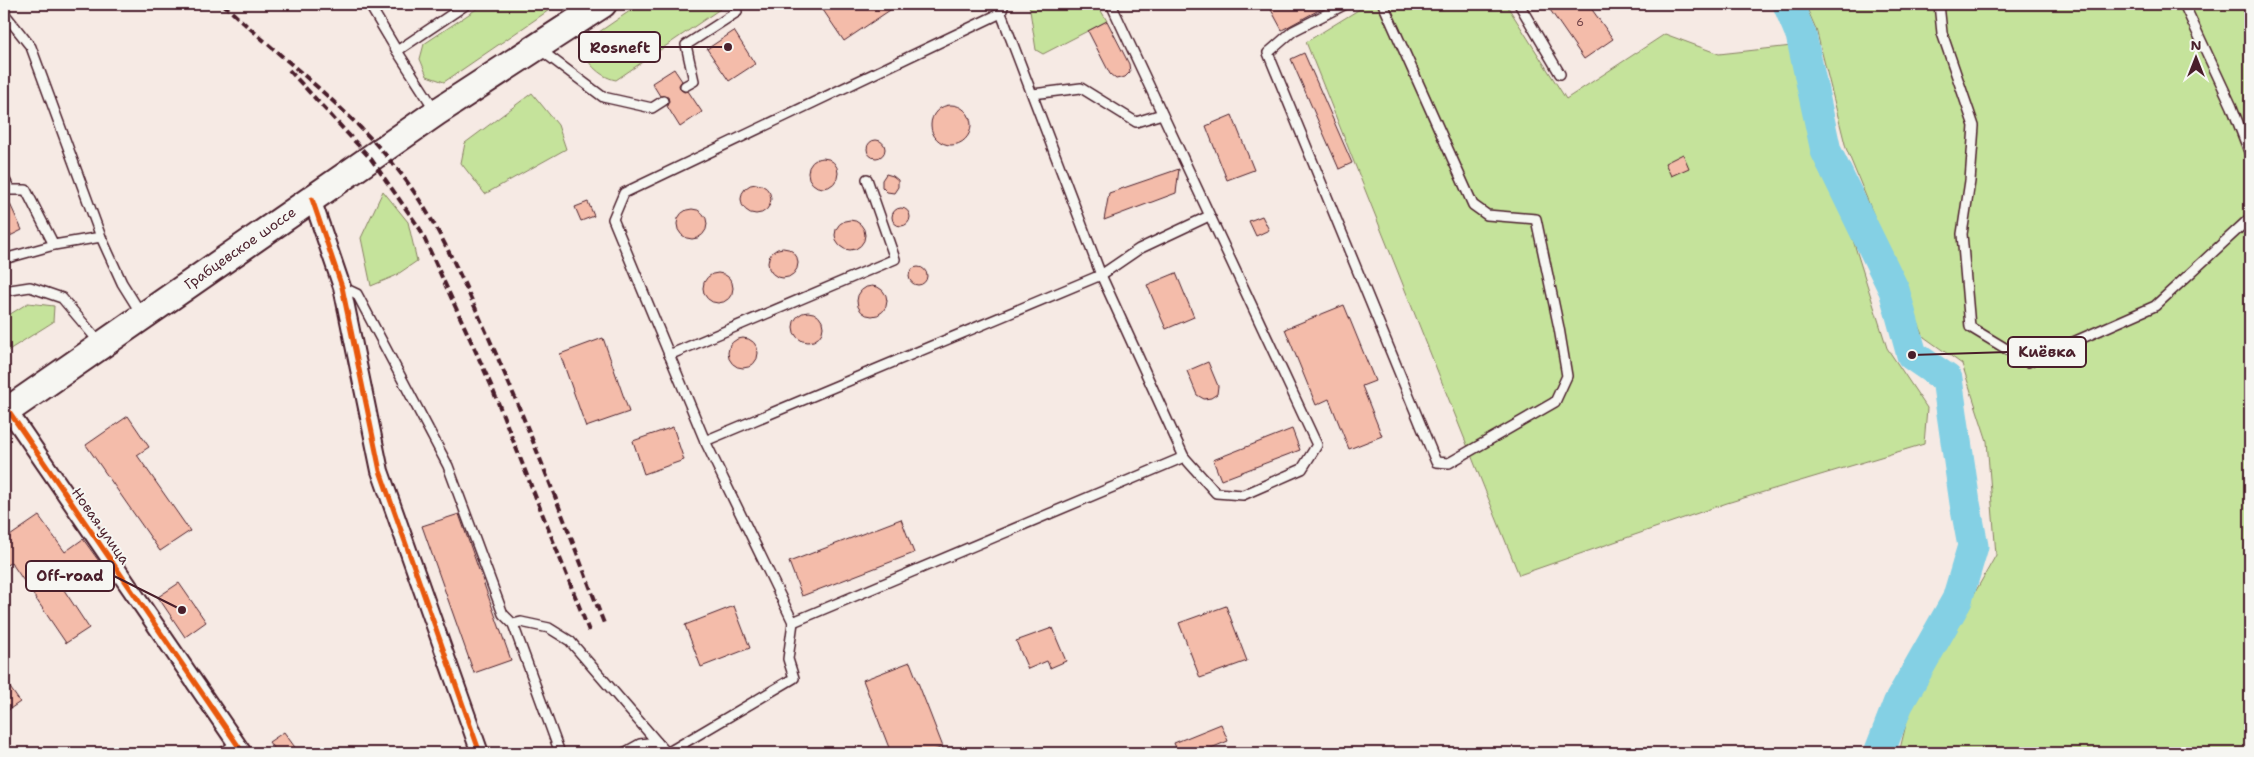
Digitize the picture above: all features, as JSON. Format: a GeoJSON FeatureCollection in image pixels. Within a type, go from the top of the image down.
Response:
{"type":"FeatureCollection","features":[{"type":"Feature","properties":{"kind":"main road","name":"Грабцевское шоссе"},"geometry":{"type":"LineString","coordinates":[[6,411],[437,112],[603,4]]}},
{"type":"Feature","properties":{"kind":"street"},"geometry":{"type":"LineString","coordinates":[[312,199],[342,287],[380,471],[480,753]]}},
{"type":"Feature","properties":{"kind":"street","name":"Новая улица"},"geometry":{"type":"LineString","coordinates":[[6,411],[240,748]]}},
{"type":"Feature","properties":{"kind":"lane"},"geometry":{"type":"LineString","coordinates":[[369,4],[437,112]]}},
{"type":"Feature","properties":{"kind":"lane"},"geometry":{"type":"LineString","coordinates":[[397,51],[467,4]]}},
{"type":"Feature","properties":{"kind":"lane"},"geometry":{"type":"LineString","coordinates":[[685,86],[694,81],[686,45],[737,12],[736,4]]}},
{"type":"Feature","properties":{"kind":"lane"},"geometry":{"type":"LineString","coordinates":[[514,624],[521,622],[549,628],[570,641],[667,753],[794,678],[788,660],[793,622],[705,441],[613,219],[624,193],[1002,8],[1032,94],[1101,275],[1184,457],[1216,493],[1243,496],[1302,469],[1317,445],[1111,4]]}},
{"type":"Feature","properties":{"kind":"lane"},"geometry":{"type":"LineString","coordinates":[[1346,4],[1294,31],[1268,53],[1436,462],[1450,463],[1555,402],[1567,376],[1536,218],[1486,215],[1473,205],[1383,4]]}},
{"type":"Feature","properties":{"kind":"lane"},"geometry":{"type":"LineString","coordinates":[[1519,4],[1560,74]]}},
{"type":"Feature","properties":{"kind":"lane"},"geometry":{"type":"LineString","coordinates":[[1939,4],[1942,33],[1974,126],[1970,181],[1962,234],[1970,327],[2028,362],[2155,306],[2250,218]]}},
{"type":"Feature","properties":{"kind":"lane"},"geometry":{"type":"LineString","coordinates":[[2184,4],[2232,107],[2250,154]]}},
{"type":"Feature","properties":{"kind":"lane"},"geometry":{"type":"LineString","coordinates":[[4,14],[30,47],[101,237],[122,283],[142,315]]}},
{"type":"Feature","properties":{"kind":"lane"},"geometry":{"type":"LineString","coordinates":[[538,48],[603,97],[652,108],[663,101]]}},
{"type":"Feature","properties":{"kind":"lane"},"geometry":{"type":"LineString","coordinates":[[1032,94],[1081,88],[1136,122],[1162,114]]}},
{"type":"Feature","properties":{"kind":"lane"},"geometry":{"type":"LineString","coordinates":[[4,179],[7,192],[26,190],[54,245]]}},
{"type":"Feature","properties":{"kind":"lane"},"geometry":{"type":"LineString","coordinates":[[669,355],[895,259],[867,179]]}},
{"type":"Feature","properties":{"kind":"lane"},"geometry":{"type":"LineString","coordinates":[[705,441],[1101,275],[1139,249],[1209,216]]}},
{"type":"Feature","properties":{"kind":"lane"},"geometry":{"type":"LineString","coordinates":[[4,259],[54,245],[101,237]]}},
{"type":"Feature","properties":{"kind":"lane"},"geometry":{"type":"LineString","coordinates":[[4,291],[30,287],[62,298],[101,344]]}},
{"type":"Feature","properties":{"kind":"lane"},"geometry":{"type":"LineString","coordinates":[[342,287],[357,294],[448,466],[502,614],[514,624],[560,753]]}},
{"type":"Feature","properties":{"kind":"lane"},"geometry":{"type":"LineString","coordinates":[[793,622],[1184,457]]}},
{"type":"Feature","properties":{"kind":"lane"},"geometry":{"type":"LineString","coordinates":[[624,753],[640,744],[656,742]]}},
{"type":"Feature","properties":{"kind":"lane"},"geometry":{"type":"LineString","coordinates":[[223,753],[240,748]]}},
{"type":"Feature","properties":{"kind":"green space"},"geometry":{"type":"Polygon","coordinates":[[[484,4],[558,4],[444,82],[427,76],[420,59],[424,44],[484,4]]]}},
{"type":"Feature","properties":{"kind":"green space"},"geometry":{"type":"Polygon","coordinates":[[[640,4],[720,4],[720,9],[616,80],[604,76],[585,57],[580,45],[640,4]]]}},
{"type":"Feature","properties":{"kind":"green space"},"geometry":{"type":"Polygon","coordinates":[[[1029,4],[1097,4],[1107,21],[1043,54],[1036,50],[1029,4]]]}},
{"type":"Feature","properties":{"kind":"green space"},"geometry":{"type":"Polygon","coordinates":[[[1368,4],[1506,4],[1566,99],[1665,34],[1719,54],[1792,46],[1887,348],[1927,408],[1924,444],[1727,503],[1519,575],[1306,42],[1368,4]]]}},
{"type":"Feature","properties":{"kind":"green space"},"geometry":{"type":"Polygon","coordinates":[[[1805,4],[2250,4],[2250,753],[1899,753],[1910,708],[1996,555],[1987,441],[1962,364],[1924,337],[1846,148],[1816,29],[1805,4]]]}},
{"type":"Feature","properties":{"kind":"green space"},"geometry":{"type":"Polygon","coordinates":[[[532,93],[558,125],[566,149],[485,194],[461,163],[465,143],[532,93]]]}},
{"type":"Feature","properties":{"kind":"green space"},"geometry":{"type":"Polygon","coordinates":[[[383,191],[408,222],[417,261],[395,276],[371,286],[361,238],[383,191]]]}},
{"type":"Feature","properties":{"kind":"green space"},"geometry":{"type":"Polygon","coordinates":[[[28,303],[54,306],[53,322],[4,353],[4,318],[28,303]]]}},
{"type":"Feature","properties":{"kind":"building"},"geometry":{"type":"Polygon","coordinates":[[[819,4],[899,4],[844,41],[819,4]]]}},
{"type":"Feature","properties":{"kind":"building"},"geometry":{"type":"Polygon","coordinates":[[[1268,4],[1330,4],[1282,30],[1268,4]]]}},
{"type":"Feature","properties":{"kind":"building"},"geometry":{"type":"Polygon","coordinates":[[[1546,4],[1588,4],[1613,39],[1584,59],[1546,4]]]}},
{"type":"Feature","properties":{"kind":"building"},"geometry":{"type":"Polygon","coordinates":[[[1107,21],[1129,64],[1130,72],[1125,77],[1116,79],[1110,74],[1088,31],[1107,21]]]}},
{"type":"Feature","properties":{"kind":"building"},"geometry":{"type":"Polygon","coordinates":[[[734,31],[755,64],[729,81],[707,49],[734,31]]]}},
{"type":"Feature","properties":{"kind":"building"},"geometry":{"type":"Polygon","coordinates":[[[1304,53],[1352,163],[1339,169],[1291,59],[1304,53]]]}},
{"type":"Feature","properties":{"kind":"building"},"geometry":{"type":"Polygon","coordinates":[[[674,69],[682,81],[679,85],[680,89],[684,92],[688,91],[702,112],[680,127],[667,106],[668,97],[660,96],[652,83],[674,69]]]}},
{"type":"Feature","properties":{"kind":"building"},"geometry":{"type":"Polygon","coordinates":[[[951,105],[965,111],[971,125],[965,139],[951,145],[937,139],[931,125],[937,111],[951,105]]]}},
{"type":"Feature","properties":{"kind":"building"},"geometry":{"type":"Polygon","coordinates":[[[1232,115],[1254,170],[1227,180],[1206,126],[1232,115]]]}},
{"type":"Feature","properties":{"kind":"building"},"geometry":{"type":"Polygon","coordinates":[[[876,140],[882,143],[885,149],[882,155],[876,158],[870,155],[867,149],[870,143],[876,140]]]}},
{"type":"Feature","properties":{"kind":"building"},"geometry":{"type":"Polygon","coordinates":[[[1683,154],[1689,168],[1671,176],[1665,163],[1683,154]]]}},
{"type":"Feature","properties":{"kind":"building"},"geometry":{"type":"Polygon","coordinates":[[[823,158],[834,162],[838,173],[834,184],[823,188],[812,184],[808,173],[812,162],[823,158]]]}},
{"type":"Feature","properties":{"kind":"building"},"geometry":{"type":"Polygon","coordinates":[[[1179,169],[1176,193],[1104,220],[1109,193],[1179,169]]]}},
{"type":"Feature","properties":{"kind":"building"},"geometry":{"type":"Polygon","coordinates":[[[886,174],[898,180],[898,187],[894,193],[887,192],[882,187],[882,180],[886,174]]]}},
{"type":"Feature","properties":{"kind":"building"},"geometry":{"type":"Polygon","coordinates":[[[756,184],[767,188],[771,199],[767,210],[756,214],[745,210],[741,199],[745,188],[756,184]]]}},
{"type":"Feature","properties":{"kind":"building"},"geometry":{"type":"Polygon","coordinates":[[[4,191],[22,230],[4,239],[4,191]]]}},
{"type":"Feature","properties":{"kind":"building"},"geometry":{"type":"Polygon","coordinates":[[[588,202],[594,216],[581,221],[575,207],[588,202]]]}},
{"type":"Feature","properties":{"kind":"building"},"geometry":{"type":"Polygon","coordinates":[[[901,208],[907,211],[910,217],[907,223],[901,226],[895,223],[892,217],[895,211],[901,208]]]}},
{"type":"Feature","properties":{"kind":"building"},"geometry":{"type":"Polygon","coordinates":[[[692,209],[703,213],[707,224],[703,235],[692,239],[681,235],[677,224],[681,213],[692,209]]]}},
{"type":"Feature","properties":{"kind":"building"},"geometry":{"type":"Polygon","coordinates":[[[1262,216],[1269,230],[1256,236],[1249,221],[1262,216]]]}},
{"type":"Feature","properties":{"kind":"building"},"geometry":{"type":"Polygon","coordinates":[[[850,220],[861,224],[865,235],[861,246],[850,250],[839,246],[835,235],[839,224],[850,220]]]}},
{"type":"Feature","properties":{"kind":"building"},"geometry":{"type":"Polygon","coordinates":[[[783,248],[794,252],[798,263],[794,274],[783,278],[772,274],[768,263],[772,252],[783,248]]]}},
{"type":"Feature","properties":{"kind":"building"},"geometry":{"type":"Polygon","coordinates":[[[918,267],[924,270],[927,276],[924,282],[918,285],[912,282],[909,276],[912,270],[918,267]]]}},
{"type":"Feature","properties":{"kind":"building"},"geometry":{"type":"Polygon","coordinates":[[[718,273],[729,277],[733,288],[729,299],[718,303],[707,299],[703,288],[707,277],[718,273]]]}},
{"type":"Feature","properties":{"kind":"building"},"geometry":{"type":"Polygon","coordinates":[[[1176,273],[1194,317],[1166,329],[1147,285],[1176,273]]]}},
{"type":"Feature","properties":{"kind":"building"},"geometry":{"type":"Polygon","coordinates":[[[872,286],[883,290],[887,301],[883,312],[872,316],[861,312],[857,301],[861,290],[872,286]]]}},
{"type":"Feature","properties":{"kind":"building"},"geometry":{"type":"Polygon","coordinates":[[[1344,305],[1375,381],[1362,386],[1382,436],[1349,449],[1329,399],[1316,405],[1285,329],[1344,305]]]}},
{"type":"Feature","properties":{"kind":"building"},"geometry":{"type":"Polygon","coordinates":[[[808,312],[819,316],[823,327],[819,338],[808,342],[797,338],[793,327],[797,316],[808,312]]]}},
{"type":"Feature","properties":{"kind":"building"},"geometry":{"type":"Polygon","coordinates":[[[603,338],[629,412],[586,427],[560,354],[603,338]]]}},
{"type":"Feature","properties":{"kind":"building"},"geometry":{"type":"Polygon","coordinates":[[[743,338],[754,342],[758,353],[754,364],[743,368],[732,364],[728,353],[732,342],[743,338]]]}},
{"type":"Feature","properties":{"kind":"building"},"geometry":{"type":"Polygon","coordinates":[[[1208,362],[1218,386],[1217,394],[1211,398],[1204,399],[1197,395],[1187,371],[1208,362]]]}},
{"type":"Feature","properties":{"kind":"building"},"geometry":{"type":"Polygon","coordinates":[[[128,416],[149,447],[137,455],[190,531],[160,551],[86,445],[128,416]]]}},
{"type":"Feature","properties":{"kind":"building"},"geometry":{"type":"Polygon","coordinates":[[[673,427],[684,460],[644,474],[633,441],[673,427]]]}},
{"type":"Feature","properties":{"kind":"building"},"geometry":{"type":"Polygon","coordinates":[[[1292,429],[1300,450],[1221,480],[1213,460],[1292,429]]]}},
{"type":"Feature","properties":{"kind":"building"},"geometry":{"type":"Polygon","coordinates":[[[459,514],[511,660],[474,673],[422,526],[459,514]]]}},
{"type":"Feature","properties":{"kind":"building"},"geometry":{"type":"Polygon","coordinates":[[[39,516],[65,552],[83,539],[101,564],[64,590],[89,628],[66,643],[11,562],[4,567],[4,540],[39,516]]]}},
{"type":"Feature","properties":{"kind":"building"},"geometry":{"type":"Polygon","coordinates":[[[901,519],[914,553],[802,596],[789,562],[901,519]]]}},
{"type":"Feature","properties":{"kind":"building"},"geometry":{"type":"Polygon","coordinates":[[[179,583],[206,622],[185,637],[158,597],[179,583]]]}},
{"type":"Feature","properties":{"kind":"building"},"geometry":{"type":"Polygon","coordinates":[[[734,606],[750,648],[701,667],[685,625],[734,606]]]}},
{"type":"Feature","properties":{"kind":"building"},"geometry":{"type":"Polygon","coordinates":[[[1226,606],[1247,661],[1200,678],[1179,623],[1226,606]]]}},
{"type":"Feature","properties":{"kind":"building"},"geometry":{"type":"Polygon","coordinates":[[[1052,628],[1066,661],[1050,668],[1047,661],[1028,669],[1016,641],[1052,628]]]}},
{"type":"Feature","properties":{"kind":"building"},"geometry":{"type":"Polygon","coordinates":[[[910,662],[943,747],[927,753],[891,753],[863,680],[910,662]]]}},
{"type":"Feature","properties":{"kind":"building"},"geometry":{"type":"Polygon","coordinates":[[[4,679],[20,702],[4,713],[4,679]]]}},
{"type":"Feature","properties":{"kind":"building"},"geometry":{"type":"Polygon","coordinates":[[[1221,724],[1228,741],[1199,753],[1178,753],[1174,743],[1221,724]]]}},
{"type":"Feature","properties":{"kind":"building"},"geometry":{"type":"Polygon","coordinates":[[[284,732],[299,753],[277,753],[269,742],[284,732]]]}},
{"type":"Feature","properties":{"kind":"waterway"},"geometry":{"type":"LineString","coordinates":[[1788,4],[1801,35],[1826,151],[1894,290],[1912,355],[1947,379],[1973,546],[1957,600],[1898,704],[1879,753]]}},
{"type":"Feature","properties":{"kind":"railway"},"geometry":{"type":"LineString","coordinates":[[223,4],[342,109],[385,155],[417,196],[457,268],[500,362],[605,626]]}},
{"type":"Feature","properties":{"kind":"railway"},"geometry":{"type":"LineString","coordinates":[[289,70],[371,159],[420,229],[491,385],[589,631]]}},
{"type":"Feature","properties":{"kind":"cycle path"},"geometry":{"type":"LineString","coordinates":[[312,199],[342,287],[380,471],[480,753]]}},
{"type":"Feature","properties":{"kind":"cycle path"},"geometry":{"type":"LineString","coordinates":[[8,410],[243,753]]}},
{"type":"Feature","properties":{"kind":"place","name":"Rosneft"},"geometry":{"type":"Point","coordinates":[728,47]}},
{"type":"Feature","properties":{"kind":"place","name":"Киёвка"},"geometry":{"type":"Point","coordinates":[1912,355]}},
{"type":"Feature","properties":{"kind":"place","name":"Off-road"},"geometry":{"type":"Point","coordinates":[182,610]}}]}
